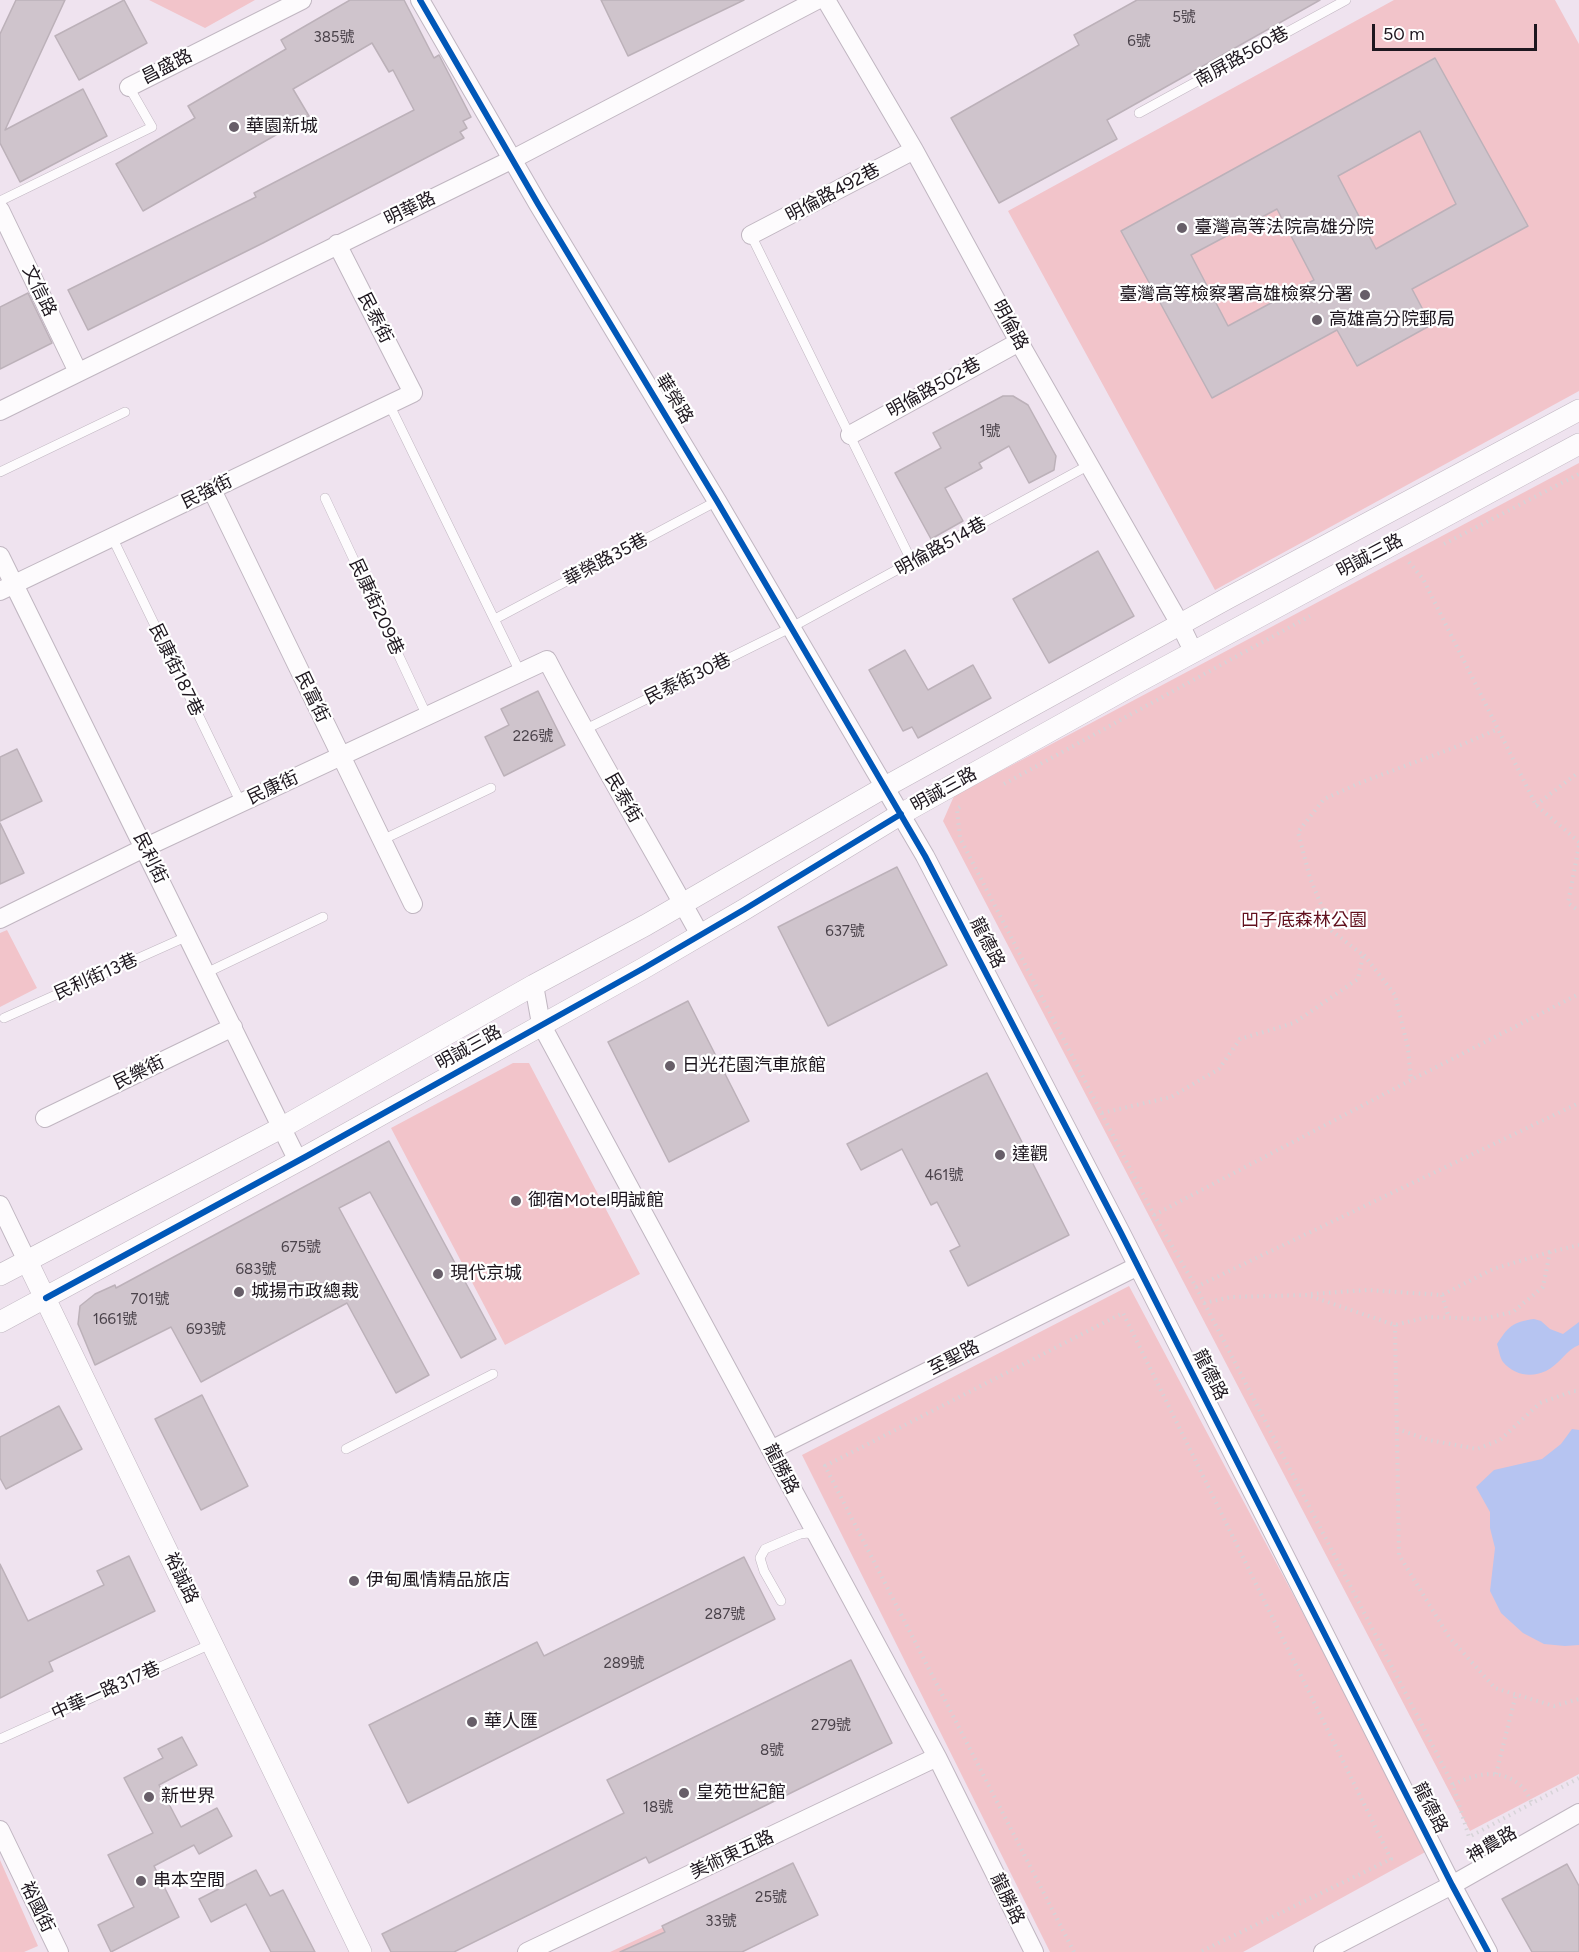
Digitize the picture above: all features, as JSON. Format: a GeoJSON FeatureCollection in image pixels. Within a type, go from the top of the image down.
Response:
{"type":"FeatureCollection","features":[{"type":"Feature","properties":{"kind":"street","name":"昌盛路"},"geometry":{"type":"LineString","coordinates":[[129,87],[302,0]]}},
{"type":"Feature","properties":{"kind":"street","name":"華榮路"},"geometry":{"type":"LineString","coordinates":[[420,0],[901,814]]}},
{"type":"Feature","properties":{"kind":"street","name":"明華路"},"geometry":{"type":"LineString","coordinates":[[0,411],[513,159],[817,0]]}},
{"type":"Feature","properties":{"kind":"street","name":"明倫路"},"geometry":{"type":"LineString","coordinates":[[826,0],[914,150],[1193,651]]}},
{"type":"Feature","properties":{"kind":"street","name":"明倫路492巷"},"geometry":{"type":"LineString","coordinates":[[751,235],[914,150]]}},
{"type":"Feature","properties":{"kind":"street","name":"文信路"},"geometry":{"type":"LineString","coordinates":[[0,210],[78,372]]}},
{"type":"Feature","properties":{"kind":"street","name":"民泰街"},"geometry":{"type":"LineString","coordinates":[[337,244],[413,393]]}},
{"type":"Feature","properties":{"kind":"street","name":"明倫路502巷"},"geometry":{"type":"LineString","coordinates":[[850,435],[1019,342]]}},
{"type":"Feature","properties":{"kind":"street","name":"民強街"},"geometry":{"type":"LineString","coordinates":[[7,588],[413,393]]}},
{"type":"Feature","properties":{"kind":"street","name":"明誠三路"},"geometry":{"type":"LineString","coordinates":[[0,1275],[281,1128],[683,904],[885,787],[1180,624],[1579,410]]}},
{"type":"Feature","properties":{"kind":"street","name":"明誠三路"},"geometry":{"type":"LineString","coordinates":[[0,1322],[298,1161],[700,935],[901,814],[1193,651],[1579,444]]}},
{"type":"Feature","properties":{"kind":"street","name":"民富街"},"geometry":{"type":"LineString","coordinates":[[212,490],[413,904]]}},
{"type":"Feature","properties":{"kind":"street","name":"民利街"},"geometry":{"type":"LineString","coordinates":[[0,556],[7,588],[144,848],[298,1161]]}},
{"type":"Feature","properties":{"kind":"street","name":"民泰街"},"geometry":{"type":"LineString","coordinates":[[547,660],[700,935]]}},
{"type":"Feature","properties":{"kind":"street","name":"民康街"},"geometry":{"type":"LineString","coordinates":[[0,919],[144,848],[547,660]]}},
{"type":"Feature","properties":{"kind":"street","name":"龍德路"},"geometry":{"type":"LineString","coordinates":[[901,814],[1138,1266],[1488,1952]]}},
{"type":"Feature","properties":{"kind":"street","name":"龍勝路"},"geometry":{"type":"LineString","coordinates":[[534,985],[541,1024],[937,1758],[1034,1952]]}},
{"type":"Feature","properties":{"kind":"street","name":"民樂街"},"geometry":{"type":"LineString","coordinates":[[45,1118],[233,1027]]}},
{"type":"Feature","properties":{"kind":"street","name":"裕誠路"},"geometry":{"type":"LineString","coordinates":[[0,1205],[361,1952]]}},
{"type":"Feature","properties":{"kind":"street","name":"至聖路"},"geometry":{"type":"LineString","coordinates":[[771,1450],[1138,1266]]}},
{"type":"Feature","properties":{"kind":"street","name":"美術東五路"},"geometry":{"type":"LineString","coordinates":[[527,1952],[937,1758]]}},
{"type":"Feature","properties":{"kind":"street","name":"神農路"},"geometry":{"type":"LineString","coordinates":[[1323,1952],[1452,1885],[1579,1813]]}},
{"type":"Feature","properties":{"kind":"street","name":"裕國街"},"geometry":{"type":"LineString","coordinates":[[0,1830],[59,1952]]}},
{"type":"Feature","properties":{"kind":"lane","name":"南屏路560巷"},"geometry":{"type":"LineString","coordinates":[[1139,113],[1346,0]]}},
{"type":"Feature","properties":{"kind":"lane","name":"昌盛路"},"geometry":{"type":"LineString","coordinates":[[0,201],[152,127],[129,87]]}},
{"type":"Feature","properties":{"kind":"lane"},"geometry":{"type":"LineString","coordinates":[[751,235],[912,562]]}},
{"type":"Feature","properties":{"kind":"lane"},"geometry":{"type":"LineString","coordinates":[[389,404],[520,672]]}},
{"type":"Feature","properties":{"kind":"lane"},"geometry":{"type":"LineString","coordinates":[[0,472],[125,412]]}},
{"type":"Feature","properties":{"kind":"lane","name":"明倫路514巷"},"geometry":{"type":"LineString","coordinates":[[792,627],[1089,465]]}},
{"type":"Feature","properties":{"kind":"lane","name":"民康街209巷"},"geometry":{"type":"LineString","coordinates":[[325,498],[427,716]]}},
{"type":"Feature","properties":{"kind":"lane","name":"華榮路35巷"},"geometry":{"type":"LineString","coordinates":[[495,619],[717,501]]}},
{"type":"Feature","properties":{"kind":"lane","name":"民康街187巷"},"geometry":{"type":"LineString","coordinates":[[112,537],[241,803]]}},
{"type":"Feature","properties":{"kind":"lane","name":"民泰街30巷"},"geometry":{"type":"LineString","coordinates":[[584,730],[792,627]]}},
{"type":"Feature","properties":{"kind":"lane"},"geometry":{"type":"LineString","coordinates":[[382,840],[490,788]]}},
{"type":"Feature","properties":{"kind":"lane"},"geometry":{"type":"LineString","coordinates":[[206,973],[323,917]]}},
{"type":"Feature","properties":{"kind":"lane","name":"民利街13巷"},"geometry":{"type":"LineString","coordinates":[[4,1017],[188,936]]}},
{"type":"Feature","properties":{"kind":"lane"},"geometry":{"type":"LineString","coordinates":[[346,1449],[493,1374]]}},
{"type":"Feature","properties":{"kind":"lane"},"geometry":{"type":"LineString","coordinates":[[781,1601],[761,1564],[760,1558],[765,1549],[800,1534],[808,1533],[818,1537]]}},
{"type":"Feature","properties":{"kind":"lane","name":"中華一路317巷"},"geometry":{"type":"LineString","coordinates":[[0,1739],[212,1644]]}},
{"type":"Feature","properties":{"kind":"path"},"geometry":{"type":"LineString","coordinates":[[1441,545],[1579,474]]}},
{"type":"Feature","properties":{"kind":"path"},"geometry":{"type":"LineString","coordinates":[[1399,567],[1409,562],[1422,579],[1536,805],[1579,842]]}},
{"type":"Feature","properties":{"kind":"path"},"geometry":{"type":"LineString","coordinates":[[998,787],[1318,612]]}},
{"type":"Feature","properties":{"kind":"path"},"geometry":{"type":"LineString","coordinates":[[1411,1080],[1408,1048],[1395,995],[1363,954],[1332,931],[1310,878],[1298,832],[1324,799],[1498,729]]}},
{"type":"Feature","properties":{"kind":"path"},"geometry":{"type":"LineString","coordinates":[[1536,805],[1579,771]]}},
{"type":"Feature","properties":{"kind":"path"},"geometry":{"type":"LineString","coordinates":[[967,804],[957,809],[960,838],[1154,1215],[1196,1287],[1453,1785],[1469,1837],[1579,1778]]}},
{"type":"Feature","properties":{"kind":"path"},"geometry":{"type":"LineString","coordinates":[[1579,846],[1568,903],[1579,911]]}},
{"type":"Feature","properties":{"kind":"path"},"geometry":{"type":"LineString","coordinates":[[1102,1113],[1171,1097],[1219,1069],[1240,1039],[1294,1023],[1358,979],[1363,954]]}},
{"type":"Feature","properties":{"kind":"path"},"geometry":{"type":"LineString","coordinates":[[1154,1215],[1579,994]]}},
{"type":"Feature","properties":{"kind":"path"},"geometry":{"type":"LineString","coordinates":[[1196,1287],[1579,1103]]}},
{"type":"Feature","properties":{"kind":"path"},"geometry":{"type":"LineString","coordinates":[[1204,1303],[1231,1297],[1307,1295],[1367,1290],[1442,1295],[1493,1269],[1579,1245]]}},
{"type":"Feature","properties":{"kind":"path"},"geometry":{"type":"LineString","coordinates":[[1307,1295],[1395,1325],[1428,1317],[1482,1319],[1513,1312],[1543,1287],[1550,1252]]}},
{"type":"Feature","properties":{"kind":"path"},"geometry":{"type":"LineString","coordinates":[[1442,1295],[1449,1318]]}},
{"type":"Feature","properties":{"kind":"path"},"geometry":{"type":"LineString","coordinates":[[1074,1952],[825,1466],[1123,1313],[1391,1859],[1200,1952]]}},
{"type":"Feature","properties":{"kind":"path"},"geometry":{"type":"LineString","coordinates":[[1395,1325],[1399,1555],[1449,1637],[1494,1688],[1554,1706],[1579,1699]]}},
{"type":"Feature","properties":{"kind":"path"},"geometry":{"type":"LineString","coordinates":[[1397,1429],[1429,1440],[1477,1449],[1500,1440],[1540,1403],[1579,1391]]}},
{"type":"Feature","properties":{"kind":"path"},"geometry":{"type":"LineString","coordinates":[[1496,1774],[1516,1694]]}},
{"type":"Feature","properties":{"kind":"path"},"geometry":{"type":"LineString","coordinates":[[1453,1785],[1480,1774],[1496,1774],[1506,1777],[1523,1788],[1532,1804]]}},
{"type":"Feature","properties":{"kind":"green space"},"geometry":{"type":"Polygon","coordinates":[[[149,0],[255,0],[205,28],[149,0]]]}},
{"type":"Feature","properties":{"kind":"green space"},"geometry":{"type":"Polygon","coordinates":[[[1394,0],[1555,0],[1579,44],[1579,391],[1215,590],[1008,211],[1394,0]]]}},
{"type":"Feature","properties":{"kind":"green space","name":"凹子底森林公園"},"geometry":{"type":"Polygon","coordinates":[[[1579,463],[1579,1774],[1470,1831],[943,821],[954,796],[1579,463]]]}},
{"type":"Feature","properties":{"kind":"green space"},"geometry":{"type":"Polygon","coordinates":[[[7,930],[37,988],[0,1007],[0,933],[7,930]]]}},
{"type":"Feature","properties":{"kind":"green space","name":"御宿Motel明誠館"},"geometry":{"type":"Polygon","coordinates":[[[513,1063],[529,1063],[640,1274],[505,1345],[391,1128],[513,1063]]]}},
{"type":"Feature","properties":{"kind":"green space"},"geometry":{"type":"Polygon","coordinates":[[[1129,1286],[1429,1850],[1243,1952],[1050,1952],[802,1455],[1129,1286]]]}},
{"type":"Feature","properties":{"kind":"green space"},"geometry":{"type":"Polygon","coordinates":[[[0,1860],[38,1946],[24,1952],[0,1952],[0,1860]]]}},
{"type":"Feature","properties":{"kind":"green space"},"geometry":{"type":"Polygon","coordinates":[[[664,1927],[676,1952],[610,1952],[664,1927]]]}},
{"type":"Feature","properties":{"kind":"water"},"geometry":{"type":"Polygon","coordinates":[[[1534,1319],[1563,1334],[1579,1322],[1579,1345],[1546,1371],[1529,1375],[1512,1370],[1507,1366],[1500,1356],[1497,1344],[1511,1326],[1534,1319]]]}},
{"type":"Feature","properties":{"kind":"water"},"geometry":{"type":"Polygon","coordinates":[[[1572,1429],[1579,1430],[1579,1645],[1565,1646],[1544,1644],[1523,1633],[1501,1613],[1490,1591],[1495,1548],[1490,1528],[1490,1512],[1476,1487],[1494,1470],[1542,1459],[1561,1444],[1572,1429]]]}},
{"type":"Feature","properties":{"kind":"building"},"geometry":{"type":"Polygon","coordinates":[[[16,0],[65,0],[5,130],[83,89],[107,136],[20,182],[0,143],[0,34],[16,0]]]}},
{"type":"Feature","properties":{"kind":"building"},"geometry":{"type":"Polygon","coordinates":[[[124,0],[147,43],[79,80],[55,36],[124,0]]]}},
{"type":"Feature","properties":{"kind":"building"},"geometry":{"type":"Polygon","coordinates":[[[350,0],[404,0],[434,58],[439,55],[471,117],[463,121],[467,128],[460,132],[464,138],[263,243],[88,330],[68,290],[256,197],[254,193],[414,110],[393,70],[389,72],[372,43],[293,89],[309,116],[143,211],[116,164],[195,118],[188,106],[286,49],[281,40],[350,0]]]}},
{"type":"Feature","properties":{"kind":"building"},"geometry":{"type":"Polygon","coordinates":[[[601,0],[744,0],[628,56],[601,0]]]}},
{"type":"Feature","properties":{"kind":"building"},"geometry":{"type":"Polygon","coordinates":[[[1137,0],[1320,0],[1107,120],[1117,139],[999,203],[951,118],[1079,45],[1074,35],[1137,0]]]}},
{"type":"Feature","properties":{"kind":"building","name":"臺灣高等法院高雄分院"},"geometry":{"type":"Polygon","coordinates":[[[1435,58],[1528,226],[1412,289],[1431,325],[1357,366],[1337,330],[1212,398],[1121,231],[1435,58]],[[1420,131],[1338,176],[1376,249],[1456,204],[1420,131]],[[1277,209],[1191,255],[1228,326],[1314,280],[1277,209]]]}},
{"type":"Feature","properties":{"kind":"building"},"geometry":{"type":"Polygon","coordinates":[[[28,293],[52,343],[0,369],[0,307],[28,293]]]}},
{"type":"Feature","properties":{"kind":"building"},"geometry":{"type":"Polygon","coordinates":[[[1003,396],[1013,396],[1028,405],[1056,456],[1054,470],[1029,483],[1009,446],[979,463],[982,468],[945,488],[963,521],[931,539],[895,473],[941,448],[933,433],[1003,396]]]}},
{"type":"Feature","properties":{"kind":"building"},"geometry":{"type":"Polygon","coordinates":[[[1098,551],[1134,616],[1049,663],[1013,599],[1098,551]]]}},
{"type":"Feature","properties":{"kind":"building"},"geometry":{"type":"Polygon","coordinates":[[[905,650],[928,690],[973,665],[991,698],[918,738],[912,727],[903,731],[869,670],[905,650]]]}},
{"type":"Feature","properties":{"kind":"building"},"geometry":{"type":"Polygon","coordinates":[[[538,691],[565,745],[504,776],[485,737],[509,725],[501,709],[538,691]]]}},
{"type":"Feature","properties":{"kind":"building"},"geometry":{"type":"Polygon","coordinates":[[[17,749],[42,801],[0,821],[0,757],[17,749]]]}},
{"type":"Feature","properties":{"kind":"building"},"geometry":{"type":"Polygon","coordinates":[[[0,823],[24,873],[0,884],[0,823]]]}},
{"type":"Feature","properties":{"kind":"building"},"geometry":{"type":"Polygon","coordinates":[[[897,867],[947,965],[828,1026],[778,927],[897,867]]]}},
{"type":"Feature","properties":{"kind":"building","name":"日光花園汽車旅館"},"geometry":{"type":"Polygon","coordinates":[[[688,1001],[749,1121],[669,1162],[608,1042],[688,1001]]]}},
{"type":"Feature","properties":{"kind":"building"},"geometry":{"type":"Polygon","coordinates":[[[987,1073],[1069,1235],[968,1286],[950,1251],[960,1246],[937,1202],[931,1205],[902,1149],[861,1170],[847,1144],[987,1073]]]}},
{"type":"Feature","properties":{"kind":"building"},"geometry":{"type":"Polygon","coordinates":[[[389,1141],[496,1339],[461,1358],[370,1192],[339,1208],[429,1375],[396,1393],[347,1303],[201,1382],[171,1327],[95,1365],[78,1324],[80,1306],[95,1294],[115,1285],[116,1288],[389,1141]]]}},
{"type":"Feature","properties":{"kind":"building"},"geometry":{"type":"Polygon","coordinates":[[[202,1395],[248,1486],[201,1510],[155,1419],[202,1395]]]}},
{"type":"Feature","properties":{"kind":"building"},"geometry":{"type":"Polygon","coordinates":[[[59,1406],[82,1449],[6,1489],[0,1478],[0,1437],[59,1406]]]}},
{"type":"Feature","properties":{"kind":"building"},"geometry":{"type":"Polygon","coordinates":[[[129,1556],[155,1611],[49,1662],[53,1671],[0,1698],[0,1564],[28,1621],[104,1585],[97,1571],[129,1556]]]}},
{"type":"Feature","properties":{"kind":"building"},"geometry":{"type":"Polygon","coordinates":[[[744,1557],[775,1619],[408,1803],[369,1725],[537,1642],[544,1656],[744,1557]]]}},
{"type":"Feature","properties":{"kind":"building"},"geometry":{"type":"Polygon","coordinates":[[[851,1660],[892,1743],[649,1863],[646,1857],[454,1952],[391,1952],[382,1934],[624,1813],[607,1780],[851,1660]]]}},
{"type":"Feature","properties":{"kind":"building"},"geometry":{"type":"Polygon","coordinates":[[[182,1737],[197,1765],[159,1785],[181,1827],[217,1808],[232,1836],[199,1854],[194,1845],[154,1866],[179,1917],[111,1952],[98,1925],[134,1907],[108,1855],[153,1833],[124,1778],[163,1758],[158,1749],[182,1737]]]}},
{"type":"Feature","properties":{"kind":"building"},"geometry":{"type":"Polygon","coordinates":[[[793,1863],[818,1915],[742,1952],[620,1952],[665,1932],[662,1926],[793,1863]]]}},
{"type":"Feature","properties":{"kind":"building"},"geometry":{"type":"Polygon","coordinates":[[[1567,1864],[1579,1886],[1579,1952],[1532,1952],[1502,1899],[1567,1864]]]}},
{"type":"Feature","properties":{"kind":"building"},"geometry":{"type":"Polygon","coordinates":[[[256,1870],[270,1896],[283,1890],[315,1952],[271,1952],[246,1904],[211,1922],[199,1899],[256,1870]]]}},
{"type":"Feature","properties":{"kind":"cycle path"},"geometry":{"type":"LineString","coordinates":[[420,0],[538,204],[717,501],[925,856],[1121,1233],[1488,1952]]}},
{"type":"Feature","properties":{"kind":"cycle path"},"geometry":{"type":"LineString","coordinates":[[46,1298],[644,968],[901,814]]}},
{"type":"Feature","properties":{"kind":"place","name":"華園新城"},"geometry":{"type":"Point","coordinates":[234,127]}},
{"type":"Feature","properties":{"kind":"place","name":"臺灣高等法院高雄分院"},"geometry":{"type":"Point","coordinates":[1182,228]}},
{"type":"Feature","properties":{"kind":"place","name":"臺灣高等檢察署高雄檢察分署"},"geometry":{"type":"Point","coordinates":[1365,295]}},
{"type":"Feature","properties":{"kind":"place","name":"高雄高分院郵局"},"geometry":{"type":"Point","coordinates":[1317,320]}},
{"type":"Feature","properties":{"kind":"place","name":"日光花園汽車旅館"},"geometry":{"type":"Point","coordinates":[670,1066]}},
{"type":"Feature","properties":{"kind":"place","name":"達觀"},"geometry":{"type":"Point","coordinates":[1000,1155]}},
{"type":"Feature","properties":{"kind":"place","name":"御宿Motel明誠館"},"geometry":{"type":"Point","coordinates":[516,1201]}},
{"type":"Feature","properties":{"kind":"place","name":"現代京城"},"geometry":{"type":"Point","coordinates":[438,1274]}},
{"type":"Feature","properties":{"kind":"place","name":"城揚市政總裁"},"geometry":{"type":"Point","coordinates":[239,1292]}},
{"type":"Feature","properties":{"kind":"place","name":"伊甸風情精品旅店"},"geometry":{"type":"Point","coordinates":[354,1581]}},
{"type":"Feature","properties":{"kind":"place","name":"華人匯"},"geometry":{"type":"Point","coordinates":[472,1722]}},
{"type":"Feature","properties":{"kind":"place","name":"皇苑世紀館"},"geometry":{"type":"Point","coordinates":[684,1793]}},
{"type":"Feature","properties":{"kind":"place","name":"新世界"},"geometry":{"type":"Point","coordinates":[149,1797]}},
{"type":"Feature","properties":{"kind":"place","name":"串本空間"},"geometry":{"type":"Point","coordinates":[141,1881]}}]}
